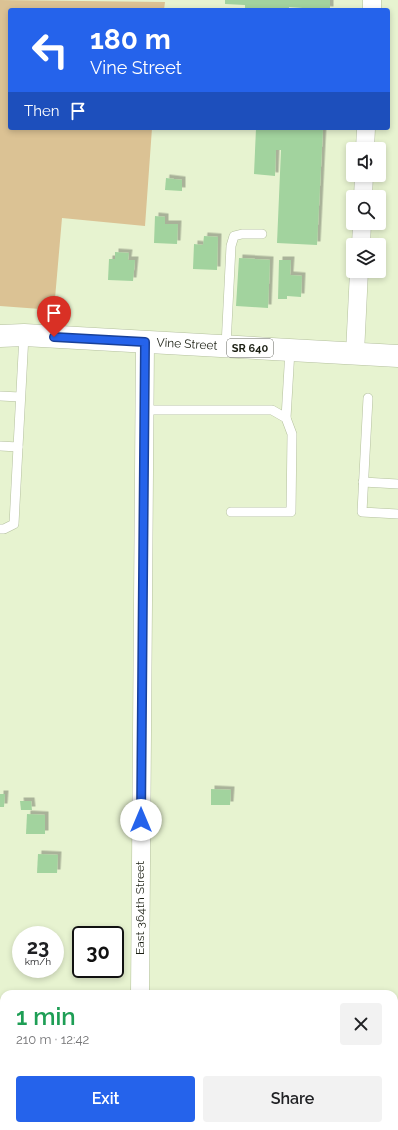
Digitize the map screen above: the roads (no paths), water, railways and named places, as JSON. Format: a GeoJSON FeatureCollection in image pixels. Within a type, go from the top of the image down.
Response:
{"type":"FeatureCollection","features":[{"type":"Feature","properties":{"kind":"main road","name":"Vine Street"},"geometry":{"type":"LineString","coordinates":[[0,336],[24,335],[398,356]]}},
{"type":"Feature","properties":{"kind":"street"},"geometry":{"type":"LineString","coordinates":[[365,142],[366,130]]}},
{"type":"Feature","properties":{"kind":"street"},"geometry":{"type":"LineString","coordinates":[[356,353],[359,278]]}},
{"type":"Feature","properties":{"kind":"street","name":"East 364th Street"},"geometry":{"type":"LineString","coordinates":[[140,990],[145,342]]}},
{"type":"Feature","properties":{"kind":"lane"},"geometry":{"type":"LineString","coordinates":[[226,346],[231,246],[234,236],[242,234],[262,234]]}},
{"type":"Feature","properties":{"kind":"lane"},"geometry":{"type":"LineString","coordinates":[[0,529],[4,529],[14,524],[24,335]]}},
{"type":"Feature","properties":{"kind":"lane"},"geometry":{"type":"LineString","coordinates":[[231,512],[291,512],[292,434],[286,418],[290,349]]}},
{"type":"Feature","properties":{"kind":"lane"},"geometry":{"type":"LineString","coordinates":[[0,396],[20,397]]}},
{"type":"Feature","properties":{"kind":"lane"},"geometry":{"type":"LineString","coordinates":[[368,398],[362,512],[398,514]]}},
{"type":"Feature","properties":{"kind":"lane"},"geometry":{"type":"LineString","coordinates":[[144,410],[272,410],[286,418]]}},
{"type":"Feature","properties":{"kind":"lane"},"geometry":{"type":"LineString","coordinates":[[0,446],[18,447]]}},
{"type":"Feature","properties":{"kind":"lane"},"geometry":{"type":"LineString","coordinates":[[363,482],[398,484]]}}]}
